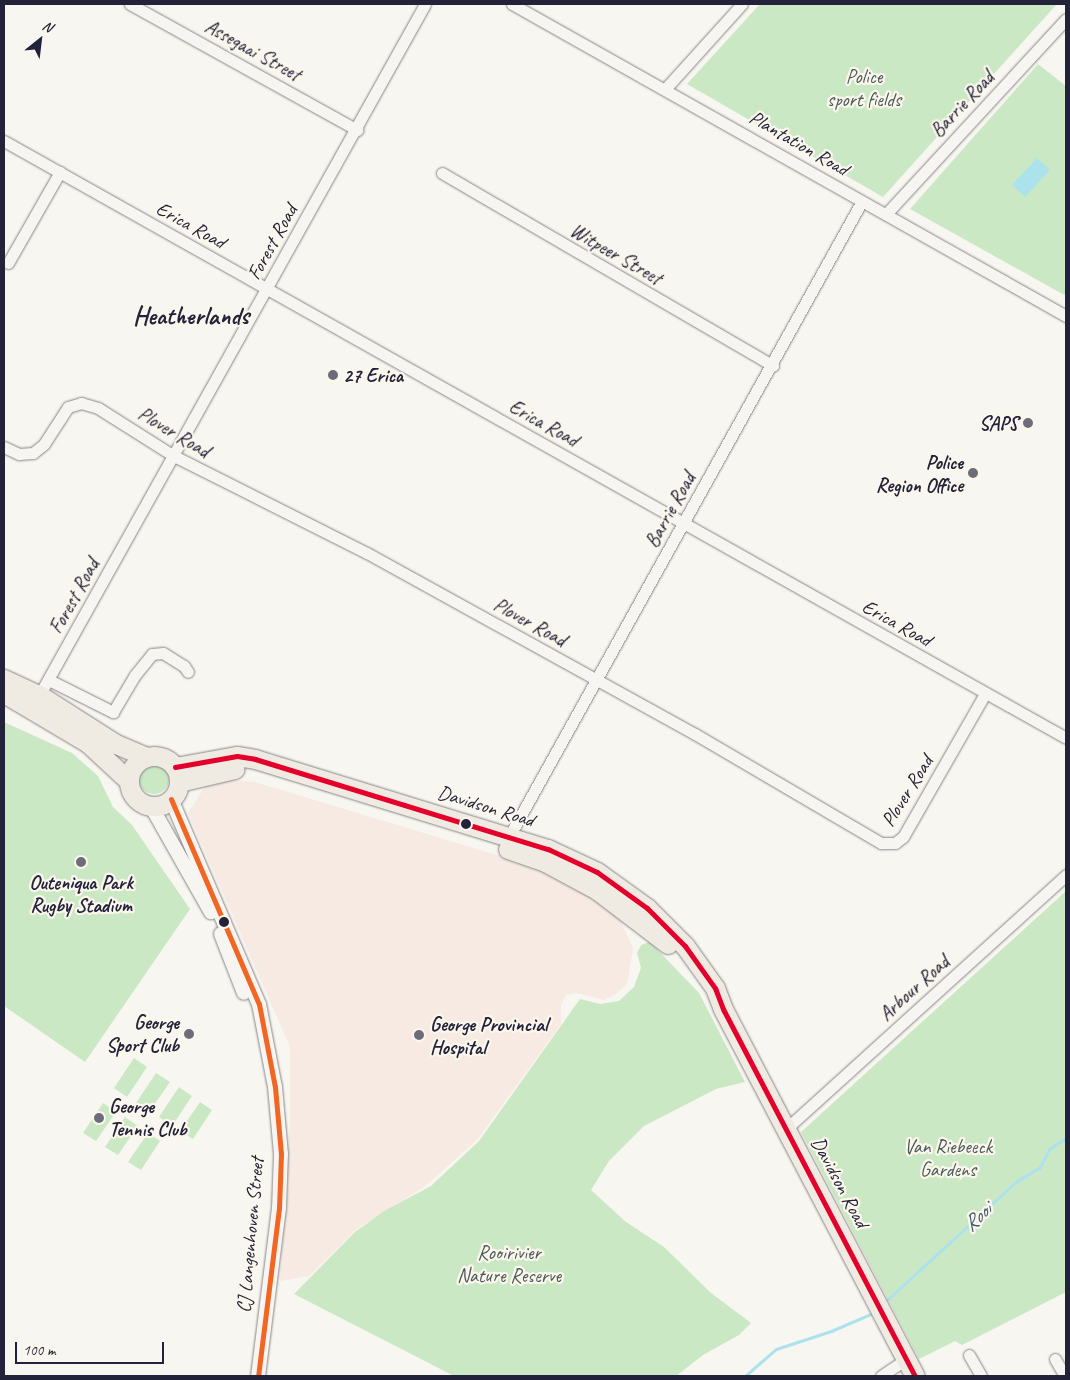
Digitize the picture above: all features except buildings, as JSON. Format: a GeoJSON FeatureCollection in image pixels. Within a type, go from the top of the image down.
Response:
{"type":"FeatureCollection","features":[{"type":"Feature","properties":{"kind":"highway"},"geometry":{"type":"LineString","coordinates":[[4,680],[40,694],[113,742],[146,757]]}},
{"type":"Feature","properties":{"kind":"highway"},"geometry":{"type":"LineString","coordinates":[[4,693],[40,694],[128,780],[134,797],[151,806],[171,799],[177,775],[160,756],[146,757],[133,765],[128,780]]}},
{"type":"Feature","properties":{"kind":"highway","name":"Davidson Road"},"geometry":{"type":"LineString","coordinates":[[177,775],[232,757],[249,758],[506,842],[583,865],[647,908],[689,951],[715,988],[723,1010],[787,1128],[915,1376]]}},
{"type":"Feature","properties":{"kind":"street","name":"Assegaai Street"},"geometry":{"type":"LineString","coordinates":[[130,4],[357,130]]}},
{"type":"Feature","properties":{"kind":"street","name":"Forest Road"},"geometry":{"type":"LineString","coordinates":[[40,694],[357,130],[425,4]]}},
{"type":"Feature","properties":{"kind":"street","name":"Plantation Road"},"geometry":{"type":"LineString","coordinates":[[512,4],[666,88],[1066,316]]}},
{"type":"Feature","properties":{"kind":"street"},"geometry":{"type":"LineString","coordinates":[[666,88],[742,4]]}},
{"type":"Feature","properties":{"kind":"street","name":"Barrie Road"},"geometry":{"type":"LineString","coordinates":[[886,214],[1066,19]]}},
{"type":"Feature","properties":{"kind":"street","name":"Erica Road"},"geometry":{"type":"LineString","coordinates":[[4,141],[1066,738]]}},
{"type":"Feature","properties":{"kind":"street"},"geometry":{"type":"LineString","coordinates":[[8,263],[60,172]]}},
{"type":"Feature","properties":{"kind":"street","name":"Witpeer Street"},"geometry":{"type":"LineString","coordinates":[[442,173],[773,366]]}},
{"type":"Feature","properties":{"kind":"street","name":"Barrie Road"},"geometry":{"type":"LineString","coordinates":[[506,842],[773,366],[862,201]]}},
{"type":"Feature","properties":{"kind":"street","name":"Plover Road"},"geometry":{"type":"LineString","coordinates":[[4,447],[19,454],[33,453],[44,444],[63,411],[81,403],[98,408],[174,456],[367,553],[596,679],[875,841],[889,844],[900,841],[985,694]]}},
{"type":"Feature","properties":{"kind":"street"},"geometry":{"type":"LineString","coordinates":[[40,694],[113,712],[135,675],[152,654],[163,653],[184,666],[188,672]]}},
{"type":"Feature","properties":{"kind":"street","name":"CJ Langenhoven Street"},"geometry":{"type":"LineString","coordinates":[[171,799],[242,959],[262,1014],[264,1040],[275,1087],[281,1154],[277,1227],[258,1376]]}},
{"type":"Feature","properties":{"kind":"street","name":"CJ Langenhoven Street"},"geometry":{"type":"LineString","coordinates":[[151,806],[208,902],[264,1040]]}},
{"type":"Feature","properties":{"kind":"street","name":"Arbour Road"},"geometry":{"type":"LineString","coordinates":[[787,1128],[1066,875]]}},
{"type":"Feature","properties":{"kind":"street"},"geometry":{"type":"LineString","coordinates":[[969,1355],[981,1376]]}},
{"type":"Feature","properties":{"kind":"street"},"geometry":{"type":"LineString","coordinates":[[881,1376],[906,1359]]}},
{"type":"Feature","properties":{"kind":"street"},"geometry":{"type":"LineString","coordinates":[[1055,1359],[1064,1376]]}},
{"type":"Feature","properties":{"kind":"shaded area","name":"George Provincial Hospital"},"geometry":{"type":"Polygon","coordinates":[[[218,779],[255,782],[543,869],[615,909],[633,948],[627,984],[616,994],[604,1000],[577,993],[566,995],[561,1006],[561,1024],[478,1139],[424,1187],[358,1228],[309,1276],[280,1281],[290,1124],[290,1047],[188,813],[204,788],[218,779]]]}},
{"type":"Feature","properties":{"kind":"green space","name":"Police sport fields"},"geometry":{"type":"Polygon","coordinates":[[[760,4],[1057,4],[883,197],[687,84],[760,4]]]}},
{"type":"Feature","properties":{"kind":"green space"},"geometry":{"type":"Polygon","coordinates":[[[1038,64],[1066,86],[1066,296],[910,209],[1038,64]]]}},
{"type":"Feature","properties":{"kind":"green space","name":"Outeniqua Park Rugby Stadium"},"geometry":{"type":"Polygon","coordinates":[[[4,722],[72,753],[98,776],[113,807],[132,825],[190,909],[85,1062],[4,1006],[4,722]]]}},
{"type":"Feature","properties":{"kind":"green space"},"geometry":{"type":"Polygon","coordinates":[[[154,764],[164,769],[169,779],[164,789],[154,794],[144,789],[139,779],[144,769],[154,764]]]}},
{"type":"Feature","properties":{"kind":"green space","name":"Van Riebeeck Gardens"},"geometry":{"type":"Polygon","coordinates":[[[1066,891],[1066,1292],[962,1345],[955,1341],[919,1359],[801,1132],[1066,891]]]}},
{"type":"Feature","properties":{"kind":"green space","name":"Rooirivier Nature Reserve"},"geometry":{"type":"Polygon","coordinates":[[[650,942],[699,993],[745,1082],[716,1089],[644,1126],[609,1161],[591,1190],[626,1222],[664,1247],[711,1293],[751,1323],[739,1335],[703,1355],[676,1376],[454,1376],[294,1294],[355,1232],[384,1211],[431,1186],[479,1141],[580,999],[600,1004],[619,1001],[634,987],[641,968],[637,953],[641,945],[650,942]]]}},
{"type":"Feature","properties":{"kind":"green space"},"geometry":{"type":"Polygon","coordinates":[[[134,1058],[147,1067],[127,1097],[114,1088],[134,1058]]]}},
{"type":"Feature","properties":{"kind":"green space"},"geometry":{"type":"Polygon","coordinates":[[[156,1073],[170,1082],[149,1112],[136,1103],[156,1073]]]}},
{"type":"Feature","properties":{"kind":"green space"},"geometry":{"type":"Polygon","coordinates":[[[179,1087],[192,1096],[172,1126],[159,1117],[179,1087]]]}},
{"type":"Feature","properties":{"kind":"green space"},"geometry":{"type":"Polygon","coordinates":[[[200,1102],[212,1110],[193,1139],[180,1131],[200,1102]]]}},
{"type":"Feature","properties":{"kind":"green space"},"geometry":{"type":"Polygon","coordinates":[[[103,1103],[116,1112],[96,1141],[83,1133],[103,1103]]]}},
{"type":"Feature","properties":{"kind":"green space"},"geometry":{"type":"Polygon","coordinates":[[[125,1117],[138,1126],[118,1155],[105,1147],[125,1117]]]}},
{"type":"Feature","properties":{"kind":"green space"},"geometry":{"type":"Polygon","coordinates":[[[148,1133],[160,1141],[141,1170],[128,1162],[148,1133]]]}},
{"type":"Feature","properties":{"kind":"water"},"geometry":{"type":"Polygon","coordinates":[[[1037,158],[1050,170],[1025,197],[1012,185],[1037,158]]]}},
{"type":"Feature","properties":{"kind":"waterway","name":"Rooi"},"geometry":{"type":"LineString","coordinates":[[888,1299],[1017,1181],[1040,1167],[1049,1149],[1066,1138]]}},
{"type":"Feature","properties":{"kind":"waterway","name":"Rooi"},"geometry":{"type":"LineString","coordinates":[[745,1376],[776,1349],[831,1331],[873,1313]]}},
{"type":"Feature","properties":{"kind":"transit line"},"geometry":{"type":"LineString","coordinates":[[175,767],[237,756],[255,759],[548,849],[597,872],[647,908],[685,946],[715,988],[723,1009],[915,1376]]}},
{"type":"Feature","properties":{"kind":"transit line"},"geometry":{"type":"LineString","coordinates":[[171,799],[259,1004],[275,1087],[281,1154],[279,1208],[258,1376]]}},
{"type":"Feature","properties":{"kind":"place","name":"27 Erica"},"geometry":{"type":"Point","coordinates":[333,375]}},
{"type":"Feature","properties":{"kind":"place","name":"SAPS"},"geometry":{"type":"Point","coordinates":[1028,423]}},
{"type":"Feature","properties":{"kind":"place","name":"Police Region Office"},"geometry":{"type":"Point","coordinates":[973,473]}},
{"type":"Feature","properties":{"kind":"place","name":"Outeniqua Park Rugby Stadium"},"geometry":{"type":"Point","coordinates":[81,862]}},
{"type":"Feature","properties":{"kind":"place","name":"George Sport Club"},"geometry":{"type":"Point","coordinates":[189,1034]}},
{"type":"Feature","properties":{"kind":"place","name":"George Provincial Hospital"},"geometry":{"type":"Point","coordinates":[419,1035]}},
{"type":"Feature","properties":{"kind":"place","name":"George Tennis Club"},"geometry":{"type":"Point","coordinates":[99,1118]}},
{"type":"Feature","properties":{"kind":"district","name":"Heatherlands"},"geometry":{"type":"Point","coordinates":[191,316]}}]}
